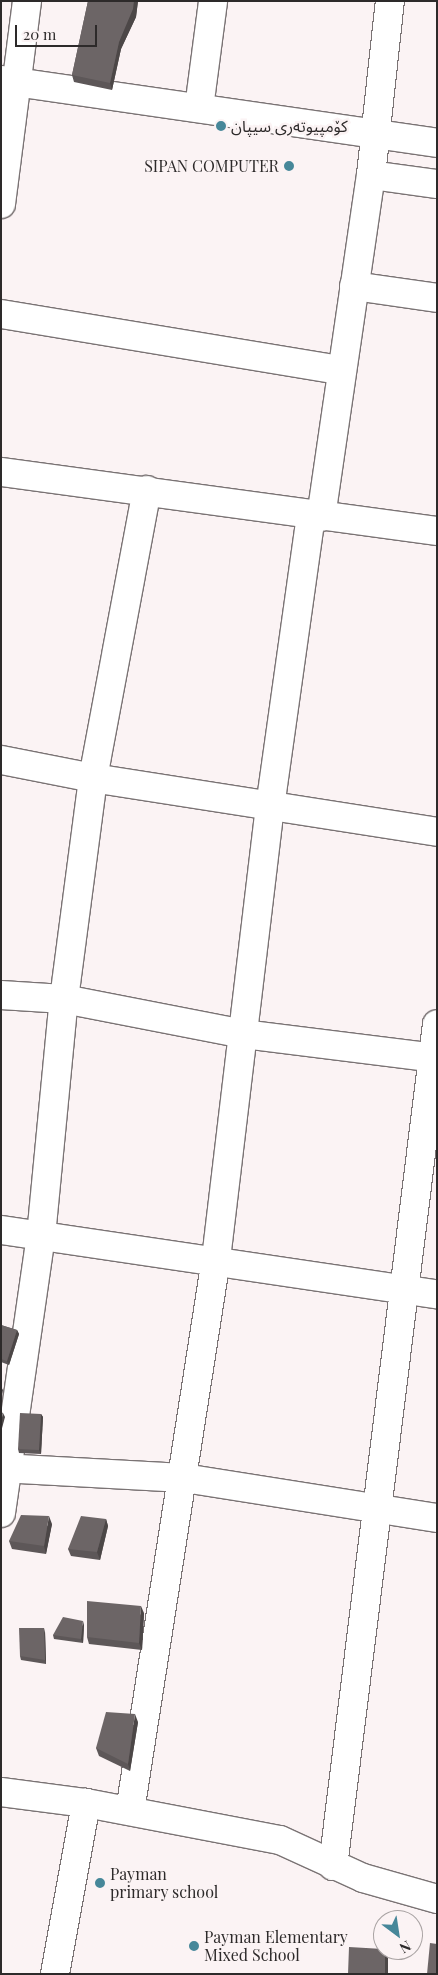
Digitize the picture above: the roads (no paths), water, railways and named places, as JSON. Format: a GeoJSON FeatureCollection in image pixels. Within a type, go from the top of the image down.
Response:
{"type":"FeatureCollection","features":[{"type":"Feature","properties":{"kind":"street"},"geometry":{"type":"LineString","coordinates":[[1,204],[9,81],[27,1]]}},
{"type":"Feature","properties":{"kind":"street"},"geometry":{"type":"LineString","coordinates":[[199,108],[212,1]]}},
{"type":"Feature","properties":{"kind":"street"},"geometry":{"type":"LineString","coordinates":[[130,1811],[184,1478],[216,1259],[270,807],[371,175],[390,1]]}},
{"type":"Feature","properties":{"kind":"street"},"geometry":{"type":"LineString","coordinates":[[9,81],[437,143]]}},
{"type":"Feature","properties":{"kind":"street"},"geometry":{"type":"LineString","coordinates":[[371,175],[437,184]]}},
{"type":"Feature","properties":{"kind":"street"},"geometry":{"type":"LineString","coordinates":[[354,286],[437,298]]}},
{"type":"Feature","properties":{"kind":"street"},"geometry":{"type":"LineString","coordinates":[[1,314],[341,370]]}},
{"type":"Feature","properties":{"kind":"street"},"geometry":{"type":"LineString","coordinates":[[1,472],[147,490],[316,517],[437,531]]}},
{"type":"Feature","properties":{"kind":"street"},"geometry":{"type":"LineString","coordinates":[[1,1513],[5,1468],[41,1236],[64,999],[93,778],[147,490]]}},
{"type":"Feature","properties":{"kind":"street"},"geometry":{"type":"LineString","coordinates":[[1,760],[93,778],[437,832]]}},
{"type":"Feature","properties":{"kind":"street"},"geometry":{"type":"LineString","coordinates":[[1,995],[64,999],[244,1034],[434,1058]]}},
{"type":"Feature","properties":{"kind":"street"},"geometry":{"type":"LineString","coordinates":[[333,1866],[437,1024]]}},
{"type":"Feature","properties":{"kind":"street"},"geometry":{"type":"LineString","coordinates":[[1,1230],[216,1259],[437,1294]]}},
{"type":"Feature","properties":{"kind":"street"},"geometry":{"type":"LineString","coordinates":[[5,1468],[184,1478],[437,1518]]}},
{"type":"Feature","properties":{"kind":"street"},"geometry":{"type":"LineString","coordinates":[[1,1792],[86,1803],[280,1840],[333,1866],[437,1899]]}},
{"type":"Feature","properties":{"kind":"street"},"geometry":{"type":"LineString","coordinates":[[55,1974],[86,1803]]}},
{"type":"Feature","properties":{"kind":"place","name":"کۆمپیوتەری سیپان"},"geometry":{"type":"Point","coordinates":[221,126]}},
{"type":"Feature","properties":{"kind":"place","name":"SIPAN COMPUTER"},"geometry":{"type":"Point","coordinates":[289,166]}},
{"type":"Feature","properties":{"kind":"place","name":"Payman primary school"},"geometry":{"type":"Point","coordinates":[100,1883]}},
{"type":"Feature","properties":{"kind":"place","name":"Payman Elementary Mixed School"},"geometry":{"type":"Point","coordinates":[194,1946]}}]}
